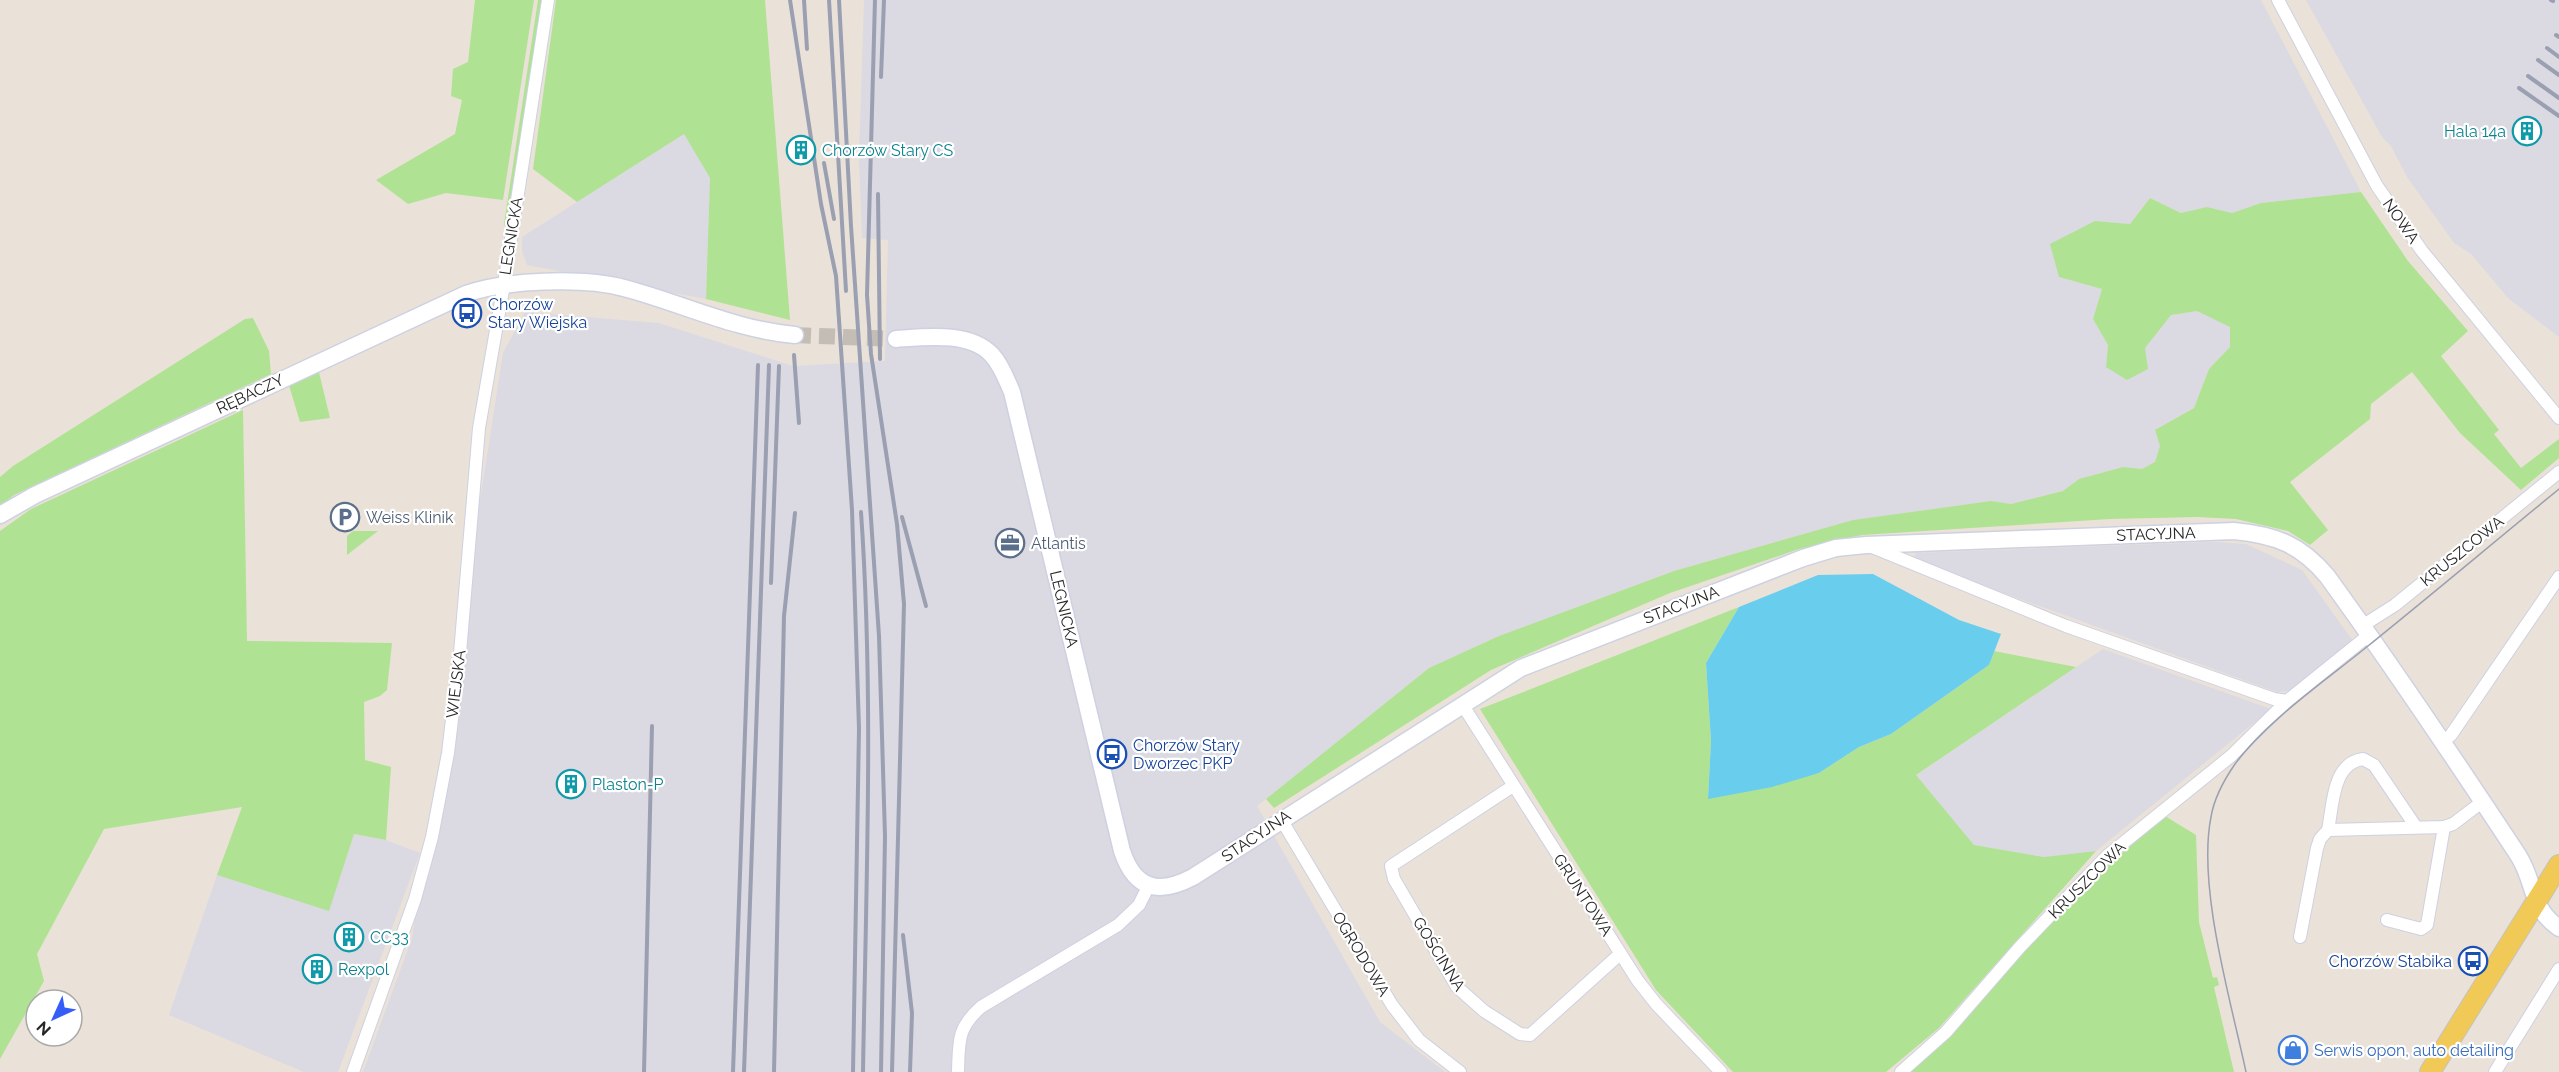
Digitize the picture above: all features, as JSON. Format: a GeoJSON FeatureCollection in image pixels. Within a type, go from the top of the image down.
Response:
{"type":"FeatureCollection","features":[{"type":"Feature","properties":{"kind":"main road"},"geometry":{"type":"LineString","coordinates":[[2430,1072],[2559,865]]}},
{"type":"Feature","properties":{"kind":"street","name":"LEGNICKA"},"geometry":{"type":"LineString","coordinates":[[548,0],[504,285],[588,283],[621,287],[768,333],[795,335]]}},
{"type":"Feature","properties":{"kind":"street","name":"NOWA"},"geometry":{"type":"LineString","coordinates":[[2278,0],[2377,186],[2422,251],[2559,418]]}},
{"type":"Feature","properties":{"kind":"street","name":"RĘBACZY"},"geometry":{"type":"LineString","coordinates":[[0,515],[46,490],[458,297],[504,285]]}},
{"type":"Feature","properties":{"kind":"street","name":"WIEJSKA"},"geometry":{"type":"LineString","coordinates":[[354,1072],[415,899],[434,826],[448,753],[460,653],[479,428],[504,285]]}},
{"type":"Feature","properties":{"kind":"street","name":"LEGNICKA"},"geometry":{"type":"LineString","coordinates":[[896,339],[965,340],[990,353],[1002,369],[1012,392],[1122,851],[1132,874],[1149,885]]}},
{"type":"Feature","properties":{"kind":"street","name":"KRUSZCOWA"},"geometry":{"type":"LineString","coordinates":[[1901,1072],[1946,1032],[2020,948],[2107,856],[2231,756],[2287,701],[2395,605],[2559,472]]}},
{"type":"Feature","properties":{"kind":"street","name":"STACYJNA"},"geometry":{"type":"LineString","coordinates":[[1149,885],[1166,888],[1182,882],[1521,668],[1803,558],[1836,548],[1866,545],[2234,531],[2284,540],[2315,562],[2366,630],[2526,867],[2536,902]]}},
{"type":"Feature","properties":{"kind":"street"},"geometry":{"type":"LineString","coordinates":[[1866,545],[2066,626],[2274,699],[2287,701]]}},
{"type":"Feature","properties":{"kind":"street"},"geometry":{"type":"LineString","coordinates":[[2443,742],[2451,735],[2559,578]]}},
{"type":"Feature","properties":{"kind":"street","name":"GRUNTOWA"},"geometry":{"type":"LineString","coordinates":[[1462,704],[1620,954],[1657,1005],[1721,1072]]}},
{"type":"Feature","properties":{"kind":"street"},"geometry":{"type":"LineString","coordinates":[[2300,937],[2317,848],[2320,839],[2328,830],[2340,774],[2351,763],[2363,759],[2374,765],[2416,827]]}},
{"type":"Feature","properties":{"kind":"street","name":"GOŚCINNA"},"geometry":{"type":"LineString","coordinates":[[1514,786],[1391,866],[1394,879],[1456,987],[1484,1011],[1520,1034],[1530,1035],[1620,954]]}},
{"type":"Feature","properties":{"kind":"street"},"geometry":{"type":"LineString","coordinates":[[2328,830],[2444,827],[2453,824],[2482,802]]}},
{"type":"Feature","properties":{"kind":"street","name":"OGRODOWA"},"geometry":{"type":"LineString","coordinates":[[1281,819],[1392,1005],[1419,1040],[1460,1072]]}},
{"type":"Feature","properties":{"kind":"street"},"geometry":{"type":"LineString","coordinates":[[2387,921],[2421,929],[2427,925],[2444,827]]}},
{"type":"Feature","properties":{"kind":"street"},"geometry":{"type":"LineString","coordinates":[[958,1072],[959,1041],[962,1028],[969,1018],[981,1007],[1118,925],[1139,905],[1149,885]]}},
{"type":"Feature","properties":{"kind":"street"},"geometry":{"type":"LineString","coordinates":[[2536,902],[2545,919],[2559,928]]}},
{"type":"Feature","properties":{"kind":"street"},"geometry":{"type":"LineString","coordinates":[[2495,1072],[2559,969]]}},
{"type":"Feature","properties":{"kind":"shaded area"},"geometry":{"type":"Polygon","coordinates":[[[864,0],[2261,0],[2361,192],[2261,203],[2232,213],[2207,207],[2181,213],[2150,198],[2130,224],[2095,221],[2059,277],[2102,289],[2093,319],[2108,345],[2106,367],[2144,348],[2171,315],[2197,311],[2230,326],[2230,347],[2209,369],[2194,408],[2155,430],[2160,446],[2155,462],[2142,469],[2123,467],[2079,479],[2063,491],[2011,504],[1991,501],[1853,520],[1674,571],[1499,636],[1429,668],[1257,806],[1380,1022],[1445,1072],[363,1072],[412,938],[503,353],[525,312],[659,323],[793,366],[885,361],[888,240],[862,238],[859,158],[864,0]]]}},
{"type":"Feature","properties":{"kind":"shaded area"},"geometry":{"type":"Polygon","coordinates":[[[2306,0],[2559,0],[2559,337],[2509,299],[2471,254],[2454,243],[2407,177],[2391,146],[2382,137],[2306,0]]]}},
{"type":"Feature","properties":{"kind":"shaded area"},"geometry":{"type":"Polygon","coordinates":[[[684,134],[710,178],[706,299],[527,265],[522,252],[522,237],[684,134]]]}},
{"type":"Feature","properties":{"kind":"shaded area"},"geometry":{"type":"Polygon","coordinates":[[[2213,542],[2246,544],[2302,570],[2353,641],[2289,691],[2277,692],[1913,560],[1916,553],[2213,542]]]}},
{"type":"Feature","properties":{"kind":"shaded area"},"geometry":{"type":"Polygon","coordinates":[[[2103,649],[2271,709],[2096,851],[2045,857],[1974,845],[1916,775],[2103,649]]]}},
{"type":"Feature","properties":{"kind":"shaded area"},"geometry":{"type":"Polygon","coordinates":[[[354,834],[386,840],[420,853],[338,1072],[304,1072],[169,1015],[217,875],[328,910],[354,834]]]}},
{"type":"Feature","properties":{"kind":"green space"},"geometry":{"type":"Polygon","coordinates":[[[475,0],[534,0],[503,200],[446,193],[408,204],[376,180],[455,134],[462,100],[451,96],[453,69],[468,62],[475,0]]]}},
{"type":"Feature","properties":{"kind":"green space"},"geometry":{"type":"Polygon","coordinates":[[[538,0],[542,0],[506,228],[504,224],[538,0]]]}},
{"type":"Feature","properties":{"kind":"green space"},"geometry":{"type":"Polygon","coordinates":[[[556,0],[765,0],[790,320],[706,299],[710,178],[684,134],[577,202],[533,169],[556,0]]]}},
{"type":"Feature","properties":{"kind":"green space"},"geometry":{"type":"Polygon","coordinates":[[[2361,192],[2408,261],[2468,331],[2441,356],[2499,430],[2494,434],[2521,468],[2559,439],[2559,458],[2521,490],[2460,433],[2412,372],[2371,404],[2370,419],[2290,482],[2328,530],[2310,545],[2288,531],[2236,519],[2197,517],[2110,519],[1862,535],[1799,549],[1670,593],[1491,670],[1274,808],[1266,799],[1429,668],[1499,636],[1674,571],[1853,520],[1991,501],[2011,504],[2063,491],[2079,479],[2123,467],[2142,469],[2155,462],[2160,446],[2155,430],[2194,408],[2209,369],[2230,347],[2230,327],[2197,311],[2171,315],[2145,348],[2148,369],[2127,380],[2106,367],[2108,345],[2093,319],[2102,289],[2059,277],[2050,244],[2095,221],[2130,224],[2150,198],[2181,213],[2207,207],[2232,213],[2261,203],[2361,192]]]}},
{"type":"Feature","properties":{"kind":"green space"},"geometry":{"type":"Polygon","coordinates":[[[253,318],[269,351],[271,374],[14,495],[0,506],[0,477],[13,466],[245,319],[253,318]]]}},
{"type":"Feature","properties":{"kind":"green space"},"geometry":{"type":"Polygon","coordinates":[[[318,368],[330,418],[300,422],[288,382],[318,368]]]}},
{"type":"Feature","properties":{"kind":"green space"},"geometry":{"type":"Polygon","coordinates":[[[243,410],[247,641],[392,643],[387,690],[380,696],[364,702],[365,760],[391,767],[386,840],[354,834],[329,911],[217,875],[242,807],[104,829],[37,954],[44,981],[40,988],[24,988],[24,1016],[0,1059],[0,531],[31,509],[243,410]]]}},
{"type":"Feature","properties":{"kind":"green space"},"geometry":{"type":"Polygon","coordinates":[[[353,531],[378,531],[347,555],[347,536],[353,531]]]}},
{"type":"Feature","properties":{"kind":"green space"},"geometry":{"type":"Polygon","coordinates":[[[1739,607],[1706,663],[1711,741],[1708,798],[1819,773],[1859,747],[1891,734],[1989,665],[1994,651],[2076,667],[1916,775],[1974,845],[2044,857],[2096,851],[1939,1028],[1886,1072],[1733,1072],[1656,990],[1480,709],[1739,607]]]}},
{"type":"Feature","properties":{"kind":"green space"},"geometry":{"type":"Polygon","coordinates":[[[2165,816],[2196,835],[2199,922],[2213,978],[2217,977],[2219,985],[2214,987],[2234,1072],[1910,1072],[1945,1040],[2066,902],[2165,816]]]}},
{"type":"Feature","properties":{"kind":"water"},"geometry":{"type":"Polygon","coordinates":[[[1873,574],[1959,620],[2001,634],[1989,665],[1891,734],[1859,747],[1819,773],[1772,787],[1708,799],[1711,741],[1706,663],[1739,607],[1818,575],[1873,574]]]}},
{"type":"Feature","properties":{"kind":"tunnel"},"geometry":{"type":"LineString","coordinates":[[795,335],[896,339]]}},
{"type":"Feature","properties":{"kind":"tram line"},"geometry":{"type":"LineString","coordinates":[[2246,1072],[2218,944],[2208,876],[2211,817],[2214,803],[2223,783],[2248,748],[2278,718],[2559,489]]}},
{"type":"Feature","properties":{"kind":"railway"},"geometry":{"type":"LineString","coordinates":[[790,0],[821,204],[836,276],[852,510],[859,729],[853,1072]]}},
{"type":"Feature","properties":{"kind":"railway"},"geometry":{"type":"LineString","coordinates":[[804,0],[807,49]]}},
{"type":"Feature","properties":{"kind":"railway"},"geometry":{"type":"LineString","coordinates":[[829,0],[846,291]]}},
{"type":"Feature","properties":{"kind":"railway"},"geometry":{"type":"LineString","coordinates":[[839,0],[851,226],[879,636],[885,836],[881,1072]]}},
{"type":"Feature","properties":{"kind":"railway"},"geometry":{"type":"LineString","coordinates":[[875,0],[867,295],[871,354],[897,524],[904,604],[892,1072]]}},
{"type":"Feature","properties":{"kind":"railway"},"geometry":{"type":"LineString","coordinates":[[881,77],[884,0]]}},
{"type":"Feature","properties":{"kind":"railway"},"geometry":{"type":"LineString","coordinates":[[2547,48],[2559,57]]}},
{"type":"Feature","properties":{"kind":"railway"},"geometry":{"type":"LineString","coordinates":[[2538,60],[2559,75]]}},
{"type":"Feature","properties":{"kind":"railway"},"geometry":{"type":"LineString","coordinates":[[2528,76],[2559,98]]}},
{"type":"Feature","properties":{"kind":"railway"},"geometry":{"type":"LineString","coordinates":[[2519,88],[2559,116]]}},
{"type":"Feature","properties":{"kind":"railway"},"geometry":{"type":"LineString","coordinates":[[824,163],[834,219]]}},
{"type":"Feature","properties":{"kind":"railway"},"geometry":{"type":"LineString","coordinates":[[878,194],[880,359]]}},
{"type":"Feature","properties":{"kind":"railway"},"geometry":{"type":"LineString","coordinates":[[794,355],[799,423]]}},
{"type":"Feature","properties":{"kind":"railway"},"geometry":{"type":"LineString","coordinates":[[733,1072],[758,365]]}},
{"type":"Feature","properties":{"kind":"railway"},"geometry":{"type":"LineString","coordinates":[[744,1072],[769,365]]}},
{"type":"Feature","properties":{"kind":"railway"},"geometry":{"type":"LineString","coordinates":[[771,583],[779,366]]}},
{"type":"Feature","properties":{"kind":"railway"},"geometry":{"type":"LineString","coordinates":[[861,512],[868,722],[863,1072]]}},
{"type":"Feature","properties":{"kind":"railway"},"geometry":{"type":"LineString","coordinates":[[774,1072],[784,616],[795,513]]}},
{"type":"Feature","properties":{"kind":"railway"},"geometry":{"type":"LineString","coordinates":[[902,517],[926,606]]}},
{"type":"Feature","properties":{"kind":"railway"},"geometry":{"type":"LineString","coordinates":[[644,1072],[652,726]]}},
{"type":"Feature","properties":{"kind":"railway"},"geometry":{"type":"LineString","coordinates":[[903,935],[912,1013],[910,1072]]}},
{"type":"Feature","properties":{"kind":"place","name":"Hala 14a"},"geometry":{"type":"Point","coordinates":[2527,131]}},
{"type":"Feature","properties":{"kind":"place","name":"Chorzów Stary CS"},"geometry":{"type":"Point","coordinates":[801,150]}},
{"type":"Feature","properties":{"kind":"place","name":"Chorzów Stary Wiejska"},"geometry":{"type":"Point","coordinates":[467,313]}},
{"type":"Feature","properties":{"kind":"place","name":"Weiss Klinik"},"geometry":{"type":"Point","coordinates":[345,517]}},
{"type":"Feature","properties":{"kind":"place","name":"Atlantis"},"geometry":{"type":"Point","coordinates":[1010,543]}},
{"type":"Feature","properties":{"kind":"place","name":"Chorzów Stary Dworzec PKP"},"geometry":{"type":"Point","coordinates":[1112,754]}},
{"type":"Feature","properties":{"kind":"place","name":"Plaston-P"},"geometry":{"type":"Point","coordinates":[571,784]}},
{"type":"Feature","properties":{"kind":"place","name":"CC33"},"geometry":{"type":"Point","coordinates":[349,937]}},
{"type":"Feature","properties":{"kind":"place","name":"Chorzów Stabika"},"geometry":{"type":"Point","coordinates":[2473,961]}},
{"type":"Feature","properties":{"kind":"place","name":"Rexpol"},"geometry":{"type":"Point","coordinates":[317,969]}},
{"type":"Feature","properties":{"kind":"place","name":"Serwis opon, auto detailing"},"geometry":{"type":"Point","coordinates":[2293,1050]}}]}
